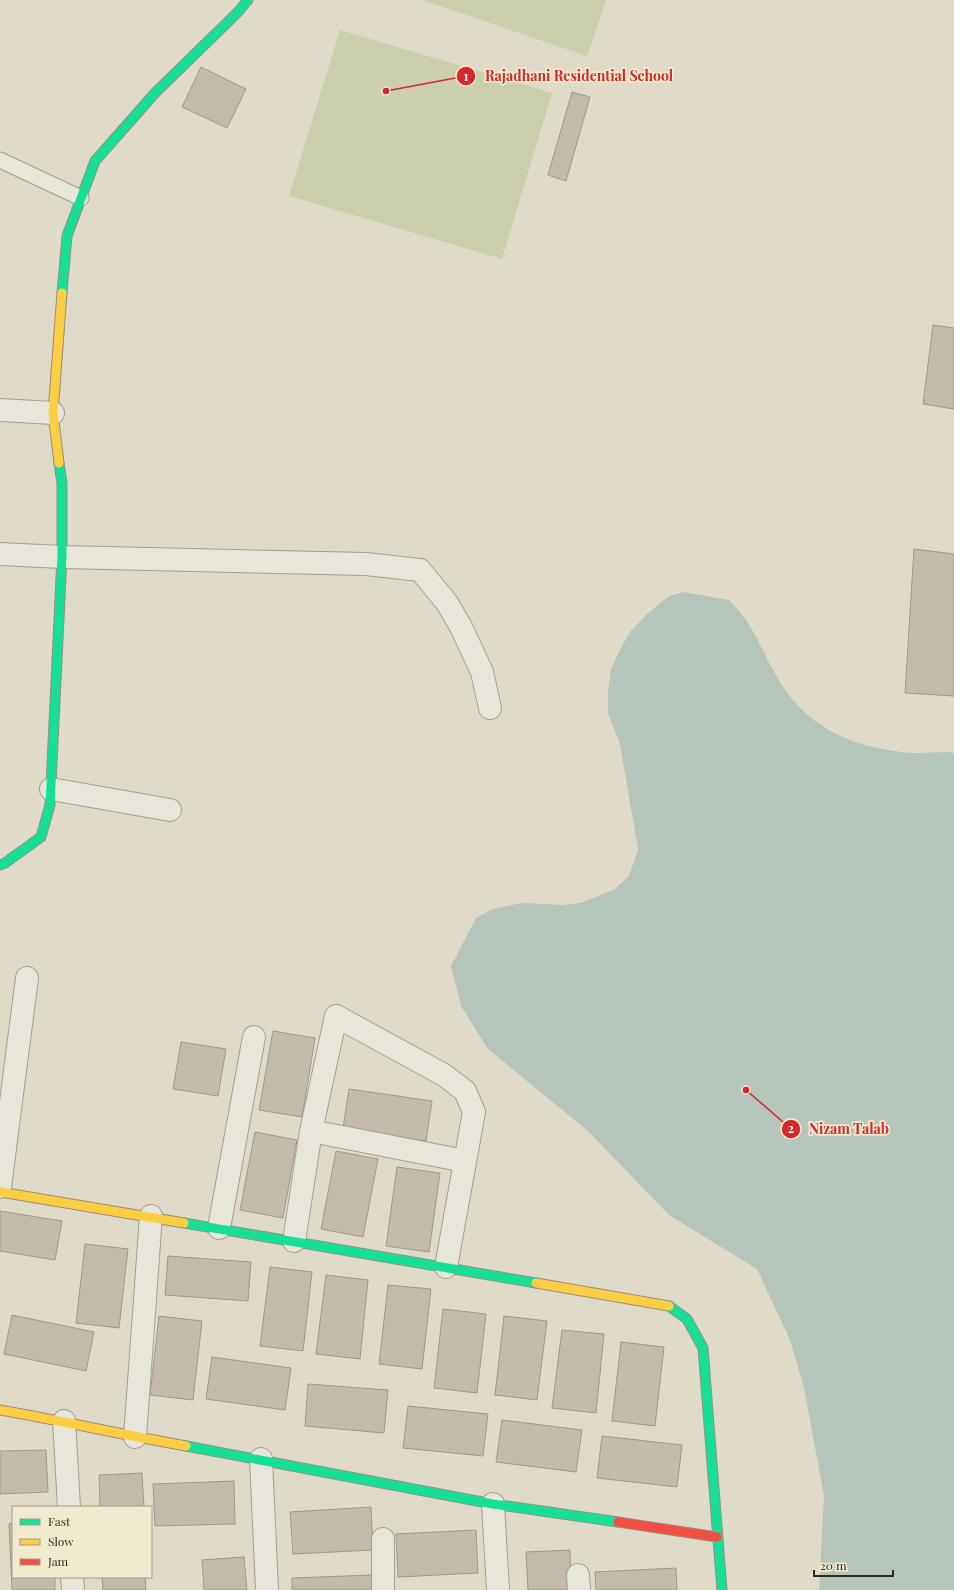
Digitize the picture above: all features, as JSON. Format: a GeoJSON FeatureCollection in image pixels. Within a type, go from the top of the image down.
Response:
{"type":"FeatureCollection","features":[{"type":"Feature","properties":{"kind":"street"},"geometry":{"type":"LineString","coordinates":[[0,864],[5,863],[41,837],[50,805],[62,557],[62,483],[53,413],[67,236],[95,161],[155,93],[237,13],[248,0]]}},
{"type":"Feature","properties":{"kind":"street"},"geometry":{"type":"LineString","coordinates":[[0,410],[53,413]]}},
{"type":"Feature","properties":{"kind":"street"},"geometry":{"type":"LineString","coordinates":[[0,554],[62,557],[366,564],[420,570],[447,603],[461,627],[482,672],[490,708]]}},
{"type":"Feature","properties":{"kind":"street"},"geometry":{"type":"LineString","coordinates":[[51,789],[170,810]]}},
{"type":"Feature","properties":{"kind":"street"},"geometry":{"type":"LineString","coordinates":[[0,1187],[27,978]]}},
{"type":"Feature","properties":{"kind":"street"},"geometry":{"type":"LineString","coordinates":[[294,1241],[311,1131],[336,1016],[444,1075],[465,1091],[474,1112],[446,1267]]}},
{"type":"Feature","properties":{"kind":"street"},"geometry":{"type":"LineString","coordinates":[[219,1228],[254,1038]]}},
{"type":"Feature","properties":{"kind":"street"},"geometry":{"type":"LineString","coordinates":[[311,1131],[465,1161]]}},
{"type":"Feature","properties":{"kind":"street"},"geometry":{"type":"LineString","coordinates":[[0,1192],[151,1216],[668,1305],[687,1319],[703,1348],[722,1590]]}},
{"type":"Feature","properties":{"kind":"street"},"geometry":{"type":"LineString","coordinates":[[135,1437],[151,1216]]}},
{"type":"Feature","properties":{"kind":"street"},"geometry":{"type":"LineString","coordinates":[[0,1410],[64,1421],[135,1437],[261,1459],[493,1504],[717,1537]]}},
{"type":"Feature","properties":{"kind":"street"},"geometry":{"type":"LineString","coordinates":[[64,1421],[68,1506]]}},
{"type":"Feature","properties":{"kind":"street"},"geometry":{"type":"LineString","coordinates":[[261,1459],[267,1590]]}},
{"type":"Feature","properties":{"kind":"street"},"geometry":{"type":"LineString","coordinates":[[493,1504],[498,1590]]}},
{"type":"Feature","properties":{"kind":"street"},"geometry":{"type":"LineString","coordinates":[[382,1540],[383,1590]]}},
{"type":"Feature","properties":{"kind":"street"},"geometry":{"type":"LineString","coordinates":[[72,1578],[73,1590]]}},
{"type":"Feature","properties":{"kind":"lane"},"geometry":{"type":"LineString","coordinates":[[0,160],[81,198]]}},
{"type":"Feature","properties":{"kind":"green space"},"geometry":{"type":"Polygon","coordinates":[[[422,0],[606,0],[587,56],[422,0]]]}},
{"type":"Feature","properties":{"kind":"green space"},"geometry":{"type":"Polygon","coordinates":[[[340,30],[552,93],[502,259],[289,196],[340,30]]]}},
{"type":"Feature","properties":{"kind":"shaded area"},"geometry":{"type":"Polygon","coordinates":[[[683,592],[729,600],[743,615],[750,626],[774,673],[789,695],[816,721],[831,731],[864,745],[883,749],[907,753],[954,753],[954,1590],[819,1590],[824,1496],[804,1388],[790,1340],[757,1269],[669,1215],[588,1131],[488,1049],[461,1006],[451,966],[476,918],[491,910],[510,905],[526,903],[562,905],[581,903],[615,889],[629,876],[638,849],[620,744],[608,713],[608,691],[611,669],[629,633],[647,614],[669,596],[683,592]]]}},
{"type":"Feature","properties":{"kind":"building"},"geometry":{"type":"Polygon","coordinates":[[[201,67],[246,89],[227,128],[182,107],[201,67]]]}},
{"type":"Feature","properties":{"kind":"building"},"geometry":{"type":"Polygon","coordinates":[[[572,92],[590,97],[566,181],[548,175],[572,92]]]}},
{"type":"Feature","properties":{"kind":"building"},"geometry":{"type":"Polygon","coordinates":[[[933,325],[954,328],[954,409],[923,404],[933,325]]]}},
{"type":"Feature","properties":{"kind":"building"},"geometry":{"type":"Polygon","coordinates":[[[914,549],[954,554],[954,696],[905,693],[914,549]]]}},
{"type":"Feature","properties":{"kind":"building"},"geometry":{"type":"Polygon","coordinates":[[[273,1031],[315,1038],[302,1117],[259,1110],[273,1031]]]}},
{"type":"Feature","properties":{"kind":"building"},"geometry":{"type":"Polygon","coordinates":[[[181,1042],[226,1049],[218,1096],[173,1089],[181,1042]]]}},
{"type":"Feature","properties":{"kind":"building"},"geometry":{"type":"Polygon","coordinates":[[[349,1089],[432,1101],[426,1141],[343,1128],[349,1089]]]}},
{"type":"Feature","properties":{"kind":"building"},"geometry":{"type":"Polygon","coordinates":[[[255,1132],[297,1140],[283,1218],[240,1210],[255,1132]]]}},
{"type":"Feature","properties":{"kind":"building"},"geometry":{"type":"Polygon","coordinates":[[[336,1151],[378,1159],[363,1237],[321,1229],[336,1151]]]}},
{"type":"Feature","properties":{"kind":"building"},"geometry":{"type":"Polygon","coordinates":[[[397,1167],[440,1173],[429,1252],[386,1246],[397,1167]]]}},
{"type":"Feature","properties":{"kind":"building"},"geometry":{"type":"Polygon","coordinates":[[[0,1211],[62,1221],[55,1260],[0,1251],[0,1211]]]}},
{"type":"Feature","properties":{"kind":"building"},"geometry":{"type":"Polygon","coordinates":[[[85,1244],[128,1249],[119,1328],[76,1323],[85,1244]]]}},
{"type":"Feature","properties":{"kind":"building"},"geometry":{"type":"Polygon","coordinates":[[[168,1256],[251,1262],[248,1301],[165,1295],[168,1256]]]}},
{"type":"Feature","properties":{"kind":"building"},"geometry":{"type":"Polygon","coordinates":[[[270,1267],[312,1272],[303,1351],[260,1346],[270,1267]]]}},
{"type":"Feature","properties":{"kind":"building"},"geometry":{"type":"Polygon","coordinates":[[[326,1275],[368,1280],[360,1359],[316,1354],[326,1275]]]}},
{"type":"Feature","properties":{"kind":"building"},"geometry":{"type":"Polygon","coordinates":[[[388,1285],[431,1289],[422,1369],[379,1364],[388,1285]]]}},
{"type":"Feature","properties":{"kind":"building"},"geometry":{"type":"Polygon","coordinates":[[[443,1309],[486,1314],[477,1393],[434,1388],[443,1309]]]}},
{"type":"Feature","properties":{"kind":"building"},"geometry":{"type":"Polygon","coordinates":[[[12,1315],[94,1332],[86,1371],[4,1354],[12,1315]]]}},
{"type":"Feature","properties":{"kind":"building"},"geometry":{"type":"Polygon","coordinates":[[[159,1316],[202,1321],[193,1400],[150,1395],[159,1316]]]}},
{"type":"Feature","properties":{"kind":"building"},"geometry":{"type":"Polygon","coordinates":[[[504,1316],[547,1321],[537,1400],[495,1395],[504,1316]]]}},
{"type":"Feature","properties":{"kind":"building"},"geometry":{"type":"Polygon","coordinates":[[[562,1330],[604,1334],[596,1413],[552,1408],[562,1330]]]}},
{"type":"Feature","properties":{"kind":"building"},"geometry":{"type":"Polygon","coordinates":[[[621,1342],[664,1347],[655,1426],[612,1421],[621,1342]]]}},
{"type":"Feature","properties":{"kind":"building"},"geometry":{"type":"Polygon","coordinates":[[[212,1357],[291,1368],[285,1410],[206,1399],[212,1357]]]}},
{"type":"Feature","properties":{"kind":"building"},"geometry":{"type":"Polygon","coordinates":[[[308,1384],[388,1390],[384,1433],[305,1426],[308,1384]]]}},
{"type":"Feature","properties":{"kind":"building"},"geometry":{"type":"Polygon","coordinates":[[[408,1406],[488,1414],[483,1456],[403,1448],[408,1406]]]}},
{"type":"Feature","properties":{"kind":"building"},"geometry":{"type":"Polygon","coordinates":[[[502,1420],[582,1430],[576,1472],[496,1462],[502,1420]]]}},
{"type":"Feature","properties":{"kind":"building"},"geometry":{"type":"Polygon","coordinates":[[[602,1436],[682,1445],[677,1487],[597,1478],[602,1436]]]}},
{"type":"Feature","properties":{"kind":"building"},"geometry":{"type":"Polygon","coordinates":[[[46,1450],[48,1492],[0,1494],[0,1451],[46,1450]]]}},
{"type":"Feature","properties":{"kind":"building"},"geometry":{"type":"Polygon","coordinates":[[[142,1473],[144,1506],[100,1506],[99,1475],[142,1473]]]}},
{"type":"Feature","properties":{"kind":"building"},"geometry":{"type":"Polygon","coordinates":[[[234,1481],[235,1524],[155,1526],[153,1484],[234,1481]]]}},
{"type":"Feature","properties":{"kind":"building"},"geometry":{"type":"Polygon","coordinates":[[[371,1507],[373,1550],[293,1554],[290,1512],[371,1507]]]}},
{"type":"Feature","properties":{"kind":"building"},"geometry":{"type":"Polygon","coordinates":[[[12,1523],[12,1578],[55,1578],[55,1590],[12,1590],[9,1524],[12,1523]]]}},
{"type":"Feature","properties":{"kind":"building"},"geometry":{"type":"Polygon","coordinates":[[[476,1530],[478,1573],[398,1577],[396,1534],[476,1530]]]}},
{"type":"Feature","properties":{"kind":"building"},"geometry":{"type":"Polygon","coordinates":[[[570,1550],[571,1590],[528,1590],[526,1552],[570,1550]]]}},
{"type":"Feature","properties":{"kind":"building"},"geometry":{"type":"Polygon","coordinates":[[[244,1557],[247,1590],[204,1590],[202,1560],[244,1557]]]}},
{"type":"Feature","properties":{"kind":"building"},"geometry":{"type":"Polygon","coordinates":[[[676,1568],[677,1590],[596,1590],[595,1572],[676,1568]]]}},
{"type":"Feature","properties":{"kind":"building"},"geometry":{"type":"Polygon","coordinates":[[[372,1575],[372,1590],[292,1590],[292,1578],[372,1575]]]}},
{"type":"Feature","properties":{"kind":"building"},"geometry":{"type":"Polygon","coordinates":[[[102,1578],[145,1578],[146,1590],[103,1590],[102,1578]]]}},
{"type":"Feature","properties":{"kind":"traffic: fast"},"geometry":{"type":"LineString","coordinates":[[62,293],[67,236],[95,161],[155,93],[237,13],[248,0]]}},
{"type":"Feature","properties":{"kind":"traffic: fast"},"geometry":{"type":"LineString","coordinates":[[0,865],[41,837],[50,805],[62,557],[62,483],[59,463]]}},
{"type":"Feature","properties":{"kind":"traffic: fast"},"geometry":{"type":"LineString","coordinates":[[184,1223],[536,1283]]}},
{"type":"Feature","properties":{"kind":"traffic: fast"},"geometry":{"type":"LineString","coordinates":[[669,1306],[687,1319],[703,1348],[722,1590]]}},
{"type":"Feature","properties":{"kind":"traffic: fast"},"geometry":{"type":"LineString","coordinates":[[186,1446],[493,1504],[618,1522]]}},
{"type":"Feature","properties":{"kind":"traffic: slow"},"geometry":{"type":"LineString","coordinates":[[59,463],[53,413],[62,293]]}},
{"type":"Feature","properties":{"kind":"traffic: slow"},"geometry":{"type":"LineString","coordinates":[[0,1192],[184,1223]]}},
{"type":"Feature","properties":{"kind":"traffic: slow"},"geometry":{"type":"LineString","coordinates":[[536,1283],[669,1306]]}},
{"type":"Feature","properties":{"kind":"traffic: slow"},"geometry":{"type":"LineString","coordinates":[[0,1410],[186,1446]]}},
{"type":"Feature","properties":{"kind":"traffic: jam"},"geometry":{"type":"LineString","coordinates":[[618,1522],[717,1537]]}},
{"type":"Feature","properties":{"kind":"place","name":"Rajadhani Residential School"},"geometry":{"type":"Point","coordinates":[386,91]}},
{"type":"Feature","properties":{"kind":"place","name":"Nizam Talab"},"geometry":{"type":"Point","coordinates":[746,1090]}}]}
